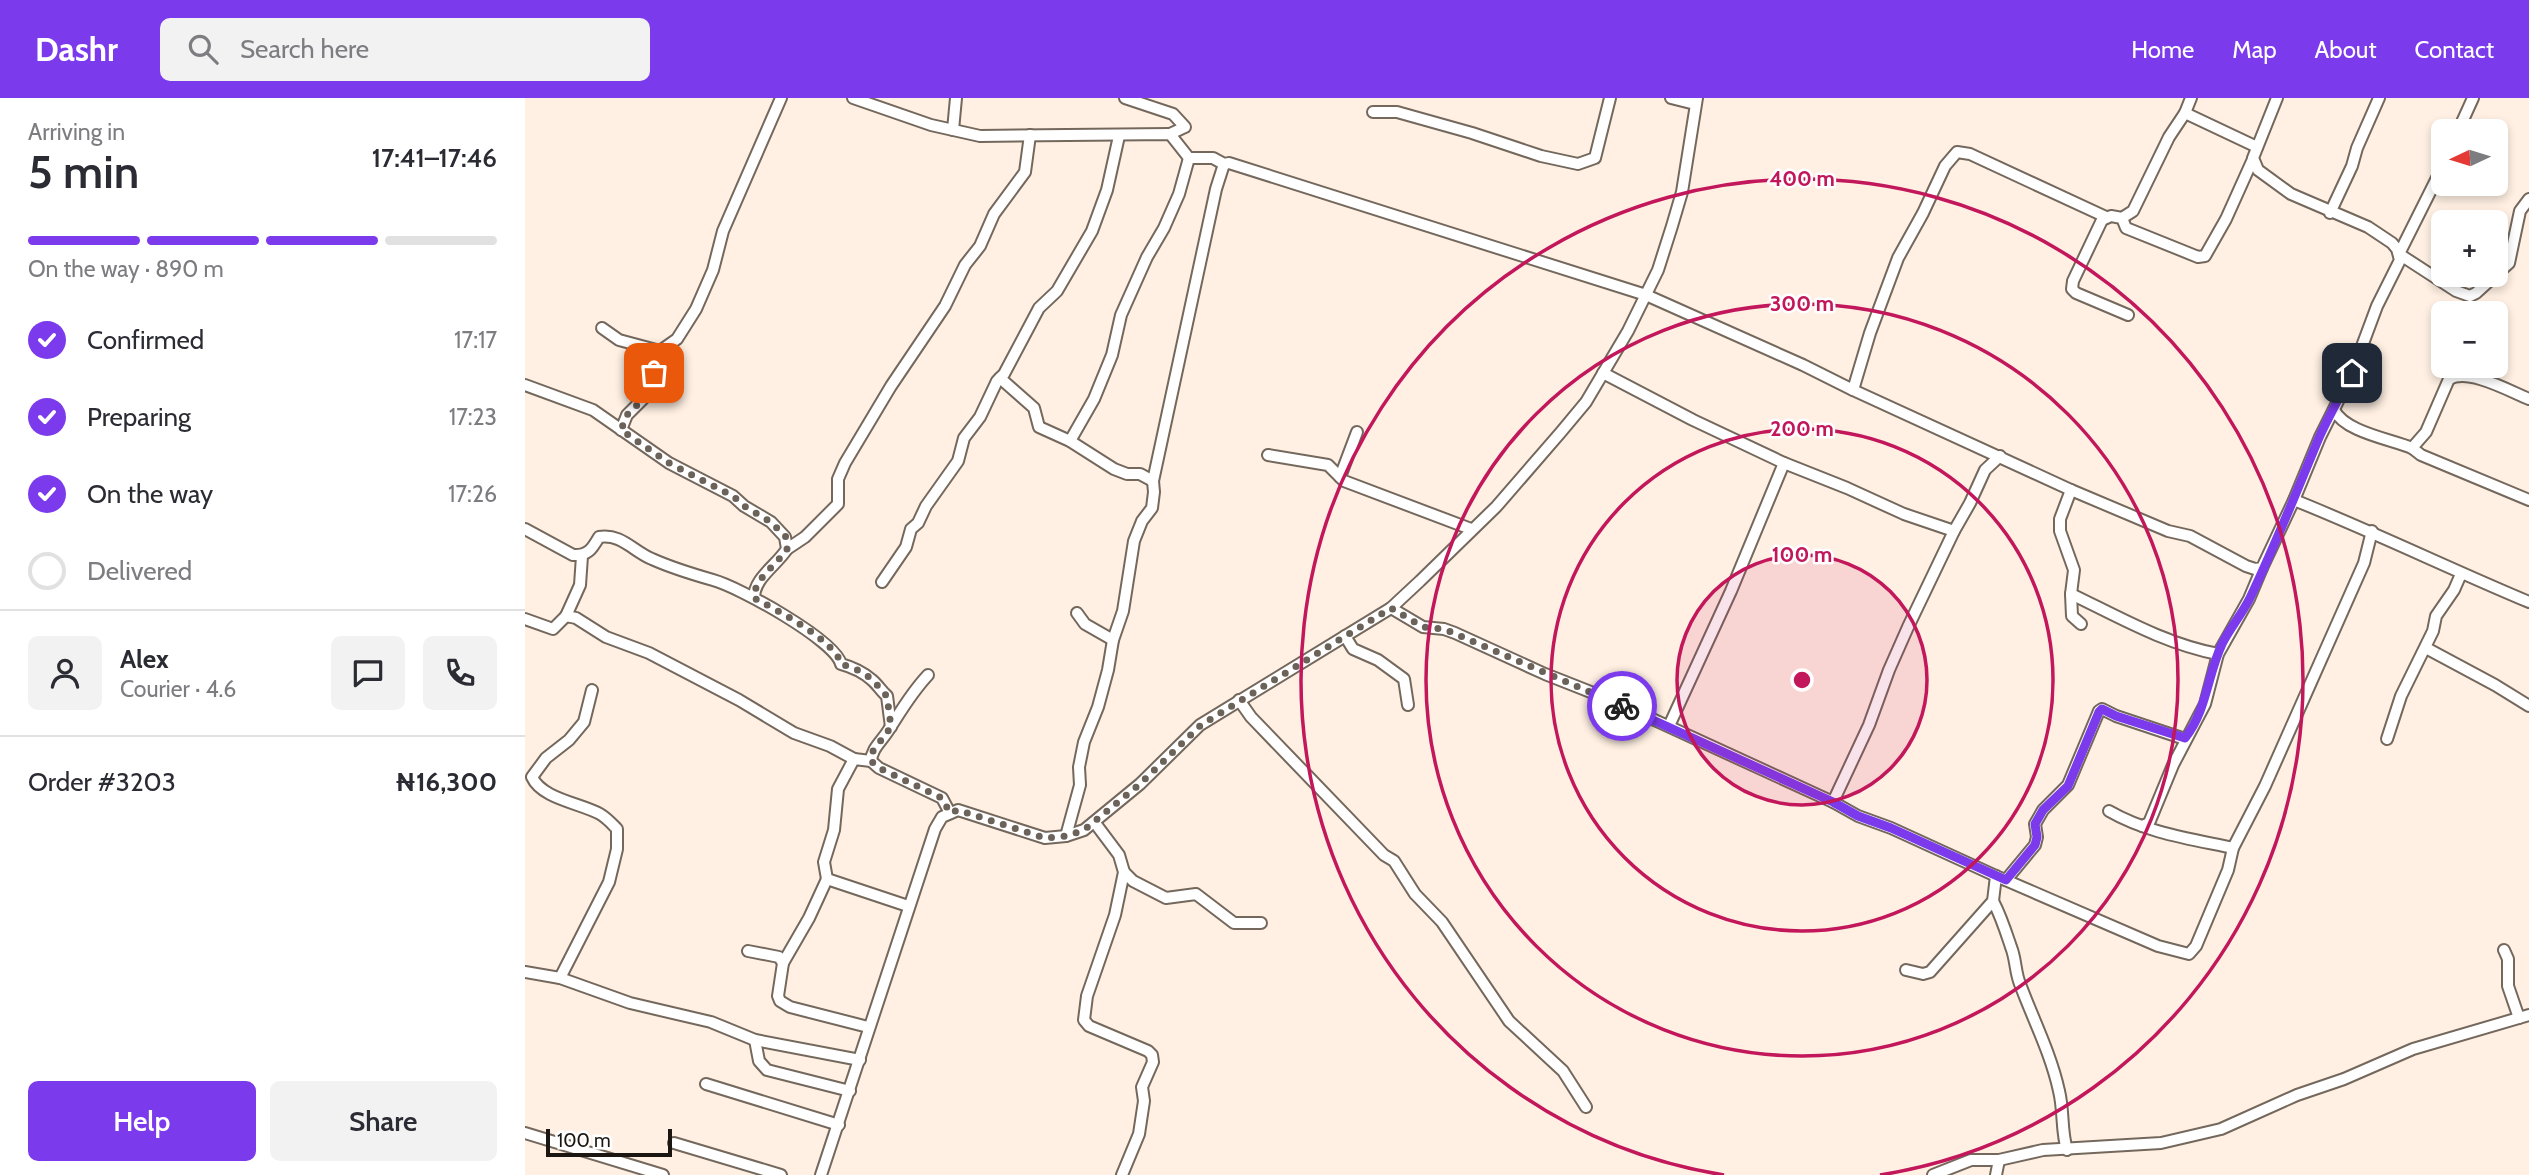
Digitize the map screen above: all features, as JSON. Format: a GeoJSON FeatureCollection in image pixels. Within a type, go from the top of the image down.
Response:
{"type":"FeatureCollection","features":[{"type":"Feature","properties":{"kind":"street"},"geometry":{"type":"LineString","coordinates":[[621,430],[627,415],[647,395],[660,351],[677,339],[697,309],[713,270],[723,231],[781,98]]}},
{"type":"Feature","properties":{"kind":"street"},"geometry":{"type":"LineString","coordinates":[[853,98],[980,136],[1170,134],[1185,127],[1173,114],[1125,98]]}},
{"type":"Feature","properties":{"kind":"street"},"geometry":{"type":"LineString","coordinates":[[953,130],[956,98]]}},
{"type":"Feature","properties":{"kind":"street"},"geometry":{"type":"LineString","coordinates":[[1373,112],[1397,112],[1541,156],[1578,164],[1595,158],[1610,98]]}},
{"type":"Feature","properties":{"kind":"street"},"geometry":{"type":"LineString","coordinates":[[825,1174],[868,1027],[935,829],[942,817],[958,810],[1045,838],[1066,836],[1084,830],[1140,784],[1201,725],[1391,608],[1496,507],[1586,402],[1628,331],[1658,270],[1682,192],[1696,101],[1671,98]]}},
{"type":"Feature","properties":{"kind":"street"},"geometry":{"type":"LineString","coordinates":[[1853,390],[1870,333],[1898,258],[1923,214],[1945,166],[1957,152],[1970,154],[2106,217],[2122,218],[2133,211],[2191,98]]}},
{"type":"Feature","properties":{"kind":"street"},"geometry":{"type":"LineString","coordinates":[[2122,218],[2126,228],[2198,257],[2205,256],[2226,219],[2277,98]]}},
{"type":"Feature","properties":{"kind":"street"},"geometry":{"type":"LineString","coordinates":[[2330,213],[2379,98]]}},
{"type":"Feature","properties":{"kind":"street"},"geometry":{"type":"LineString","coordinates":[[2463,119],[2472,99]]}},
{"type":"Feature","properties":{"kind":"street"},"geometry":{"type":"LineString","coordinates":[[2185,113],[2255,152]]}},
{"type":"Feature","properties":{"kind":"street"},"geometry":{"type":"LineString","coordinates":[[1170,134],[1189,158]]}},
{"type":"Feature","properties":{"kind":"street"},"geometry":{"type":"LineString","coordinates":[[754,598],[754,589],[758,582],[789,543],[805,537],[838,504],[838,479],[845,463],[898,374],[945,306],[965,265],[980,246],[994,214],[1025,172],[1030,135]]}},
{"type":"Feature","properties":{"kind":"street"},"geometry":{"type":"LineString","coordinates":[[882,582],[906,547],[911,529],[918,523],[947,474],[958,461],[964,438],[980,417],[1039,308],[1057,291],[1092,231],[1107,190],[1119,136]]}},
{"type":"Feature","properties":{"kind":"street"},"geometry":{"type":"LineString","coordinates":[[2255,152],[2257,170],[2276,185],[2330,213],[2368,227],[2392,243],[2399,254],[2456,291],[2470,296],[2509,262],[2520,211],[2529,199]]}},
{"type":"Feature","properties":{"kind":"street"},"geometry":{"type":"LineString","coordinates":[[1189,158],[1213,158],[1224,164],[1229,163],[1646,295],[2071,490],[2168,531],[2190,536],[2246,565],[2262,568]]}},
{"type":"Feature","properties":{"kind":"street"},"geometry":{"type":"LineString","coordinates":[[1070,441],[1094,399],[1112,355],[1121,315],[1152,247],[1164,228],[1189,158]]}},
{"type":"Feature","properties":{"kind":"street"},"geometry":{"type":"LineString","coordinates":[[1066,836],[1080,785],[1079,767],[1084,742],[1098,706],[1108,670],[1112,639],[1123,611],[1134,541],[1142,521],[1152,508],[1153,481],[1216,189],[1224,164]]}},
{"type":"Feature","properties":{"kind":"street"},"geometry":{"type":"LineString","coordinates":[[2142,826],[2149,823],[2185,738],[2195,726],[2205,704],[2218,654],[2249,599],[2320,437],[2352,373],[2377,306],[2398,267],[2399,254],[2431,190]]}},
{"type":"Feature","properties":{"kind":"street"},"geometry":{"type":"LineString","coordinates":[[2106,217],[2097,229],[2073,281],[2072,289],[2128,315]]}},
{"type":"Feature","properties":{"kind":"street"},"geometry":{"type":"LineString","coordinates":[[602,328],[619,340],[660,351]]}},
{"type":"Feature","properties":{"kind":"street"},"geometry":{"type":"LineString","coordinates":[[1603,373],[1784,463],[1904,514],[1954,531]]}},
{"type":"Feature","properties":{"kind":"street"},"geometry":{"type":"LineString","coordinates":[[2412,448],[2426,432],[2449,379],[2455,376],[2462,374],[2529,399]]}},
{"type":"Feature","properties":{"kind":"street"},"geometry":{"type":"LineString","coordinates":[[1000,378],[1034,408],[1039,427],[1070,441],[1114,469],[1127,474],[1140,474],[1153,481]]}},
{"type":"Feature","properties":{"kind":"street"},"geometry":{"type":"LineString","coordinates":[[525,385],[593,410],[669,463],[733,496],[771,522],[789,543]]}},
{"type":"Feature","properties":{"kind":"street"},"geometry":{"type":"LineString","coordinates":[[2334,410],[2338,418],[2349,425],[2412,448],[2421,455],[2529,500]]}},
{"type":"Feature","properties":{"kind":"street"},"geometry":{"type":"LineString","coordinates":[[1340,477],[1357,432]]}},
{"type":"Feature","properties":{"kind":"street"},"geometry":{"type":"LineString","coordinates":[[1268,456],[1328,465],[1345,481],[1471,529]]}},
{"type":"Feature","properties":{"kind":"street"},"geometry":{"type":"LineString","coordinates":[[1833,802],[1869,725],[1903,638],[1954,531],[1985,470],[2000,456]]}},
{"type":"Feature","properties":{"kind":"street"},"geometry":{"type":"LineString","coordinates":[[1669,726],[1731,591],[1784,463]]}},
{"type":"Feature","properties":{"kind":"street"},"geometry":{"type":"LineString","coordinates":[[2071,490],[2060,519],[2060,531],[2074,570],[2071,616],[2081,624]]}},
{"type":"Feature","properties":{"kind":"street"},"geometry":{"type":"LineString","coordinates":[[2294,500],[2372,531],[2409,551],[2529,602]]}},
{"type":"Feature","properties":{"kind":"street"},"geometry":{"type":"LineString","coordinates":[[525,528],[573,555],[582,556],[591,550],[599,537],[610,535],[646,557],[713,580],[754,598],[803,627],[835,651],[841,664],[854,668],[873,680],[887,696],[891,727]]}},
{"type":"Feature","properties":{"kind":"street"},"geometry":{"type":"LineString","coordinates":[[1391,608],[1423,627],[1444,629],[1669,726],[1858,816],[1891,828],[2158,946],[2189,954],[2196,946],[2228,870],[2233,848],[2265,786],[2364,563],[2372,531]]}},
{"type":"Feature","properties":{"kind":"street"},"geometry":{"type":"LineString","coordinates":[[525,619],[553,629],[566,616],[580,585],[582,556]]}},
{"type":"Feature","properties":{"kind":"street"},"geometry":{"type":"LineString","coordinates":[[2387,739],[2401,696],[2433,631],[2436,616],[2454,590],[2461,574]]}},
{"type":"Feature","properties":{"kind":"street"},"geometry":{"type":"LineString","coordinates":[[2071,594],[2128,623],[2198,650],[2218,654]]}},
{"type":"Feature","properties":{"kind":"street"},"geometry":{"type":"LineString","coordinates":[[1077,612],[1085,624],[1112,639]]}},
{"type":"Feature","properties":{"kind":"street"},"geometry":{"type":"LineString","coordinates":[[566,616],[576,618],[606,637],[649,653],[739,699],[794,733],[830,746],[854,760],[871,761],[879,768],[942,798],[950,813]]}},
{"type":"Feature","properties":{"kind":"street"},"geometry":{"type":"LineString","coordinates":[[1345,636],[1353,649],[1378,660],[1404,679],[1408,705]]}},
{"type":"Feature","properties":{"kind":"street"},"geometry":{"type":"LineString","coordinates":[[2425,648],[2529,706]]}},
{"type":"Feature","properties":{"kind":"street"},"geometry":{"type":"LineString","coordinates":[[871,761],[873,751],[910,694],[928,675]]}},
{"type":"Feature","properties":{"kind":"street"},"geometry":{"type":"LineString","coordinates":[[560,978],[609,882],[617,849],[617,830],[603,816],[548,794],[536,786],[532,777],[546,758],[569,740],[584,722],[592,690]]}},
{"type":"Feature","properties":{"kind":"street"},"geometry":{"type":"LineString","coordinates":[[1239,700],[1251,717],[1384,855],[1394,861],[1415,894],[1442,922],[1509,1021],[1563,1071],[1586,1107]]}},
{"type":"Feature","properties":{"kind":"street"},"geometry":{"type":"LineString","coordinates":[[1906,970],[1923,974],[1930,972],[1993,901],[2001,878],[2035,845],[2035,824],[2043,810],[2068,786],[2102,709],[2185,738]]}},
{"type":"Feature","properties":{"kind":"street"},"geometry":{"type":"LineString","coordinates":[[854,760],[838,789],[834,830],[824,862],[827,879],[809,918],[783,963],[778,996],[780,1001],[790,1007],[868,1027]]}},
{"type":"Feature","properties":{"kind":"street"},"geometry":{"type":"LineString","coordinates":[[2109,811],[2128,822],[2233,848]]}},
{"type":"Feature","properties":{"kind":"street"},"geometry":{"type":"LineString","coordinates":[[1095,823],[1119,855],[1123,872],[1115,915],[1087,996],[1084,1020],[1089,1026],[1134,1044],[1152,1055],[1153,1062],[1142,1087],[1144,1101],[1139,1134],[1122,1175]]}},
{"type":"Feature","properties":{"kind":"street"},"geometry":{"type":"LineString","coordinates":[[1123,872],[1133,881],[1166,898],[1196,894],[1234,923],[1261,923]]}},
{"type":"Feature","properties":{"kind":"street"},"geometry":{"type":"LineString","coordinates":[[827,879],[908,906]]}},
{"type":"Feature","properties":{"kind":"street"},"geometry":{"type":"LineString","coordinates":[[1993,901],[2013,949],[2014,966],[2020,985],[2054,1072],[2060,1094],[2062,1136],[2067,1150]]}},
{"type":"Feature","properties":{"kind":"street"},"geometry":{"type":"LineString","coordinates":[[1933,1175],[1971,1160],[1999,1160],[2043,1150],[2161,1143],[2221,1129],[2413,1049],[2524,1017],[2508,986],[2508,959],[2504,950]]}},
{"type":"Feature","properties":{"kind":"street"},"geometry":{"type":"LineString","coordinates":[[748,951],[779,957],[783,963]]}},
{"type":"Feature","properties":{"kind":"street"},"geometry":{"type":"LineString","coordinates":[[525,972],[560,978],[630,1003],[711,1022],[755,1040],[860,1060]]}},
{"type":"Feature","properties":{"kind":"street"},"geometry":{"type":"LineString","coordinates":[[755,1040],[759,1061],[767,1070],[850,1091]]}},
{"type":"Feature","properties":{"kind":"street"},"geometry":{"type":"LineString","coordinates":[[705,1084],[839,1125]]}},
{"type":"Feature","properties":{"kind":"street"},"geometry":{"type":"LineString","coordinates":[[525,1133],[663,1175]]}},
{"type":"Feature","properties":{"kind":"street"},"geometry":{"type":"LineString","coordinates":[[674,1143],[781,1175]]}},
{"type":"Feature","properties":{"kind":"street"},"geometry":{"type":"LineString","coordinates":[[1996,1175],[1999,1160]]}},
{"type":"Feature","properties":{"kind":"way so far"},"geometry":{"type":"LineString","coordinates":[[654,373],[647,395],[627,415],[621,430],[669,463],[733,496],[771,522],[786,537],[787,549],[758,582],[754,589],[754,598],[803,627],[835,651],[841,664],[854,668],[873,680],[887,696],[891,727],[873,751],[871,761],[879,768],[942,798],[950,813],[958,810],[1045,838],[1066,836],[1084,830],[1140,784],[1219,711],[1391,608],[1423,627],[1444,629],[1622,706]]}},
{"type":"Feature","properties":{"kind":"route"},"geometry":{"type":"LineString","coordinates":[[1622,706],[1833,802],[1858,816],[2006,880],[2035,845],[2035,824],[2050,801],[2068,786],[2102,709],[2185,738],[2195,726],[2205,704],[2218,654],[2249,599],[2320,437],[2352,373]]}}]}
